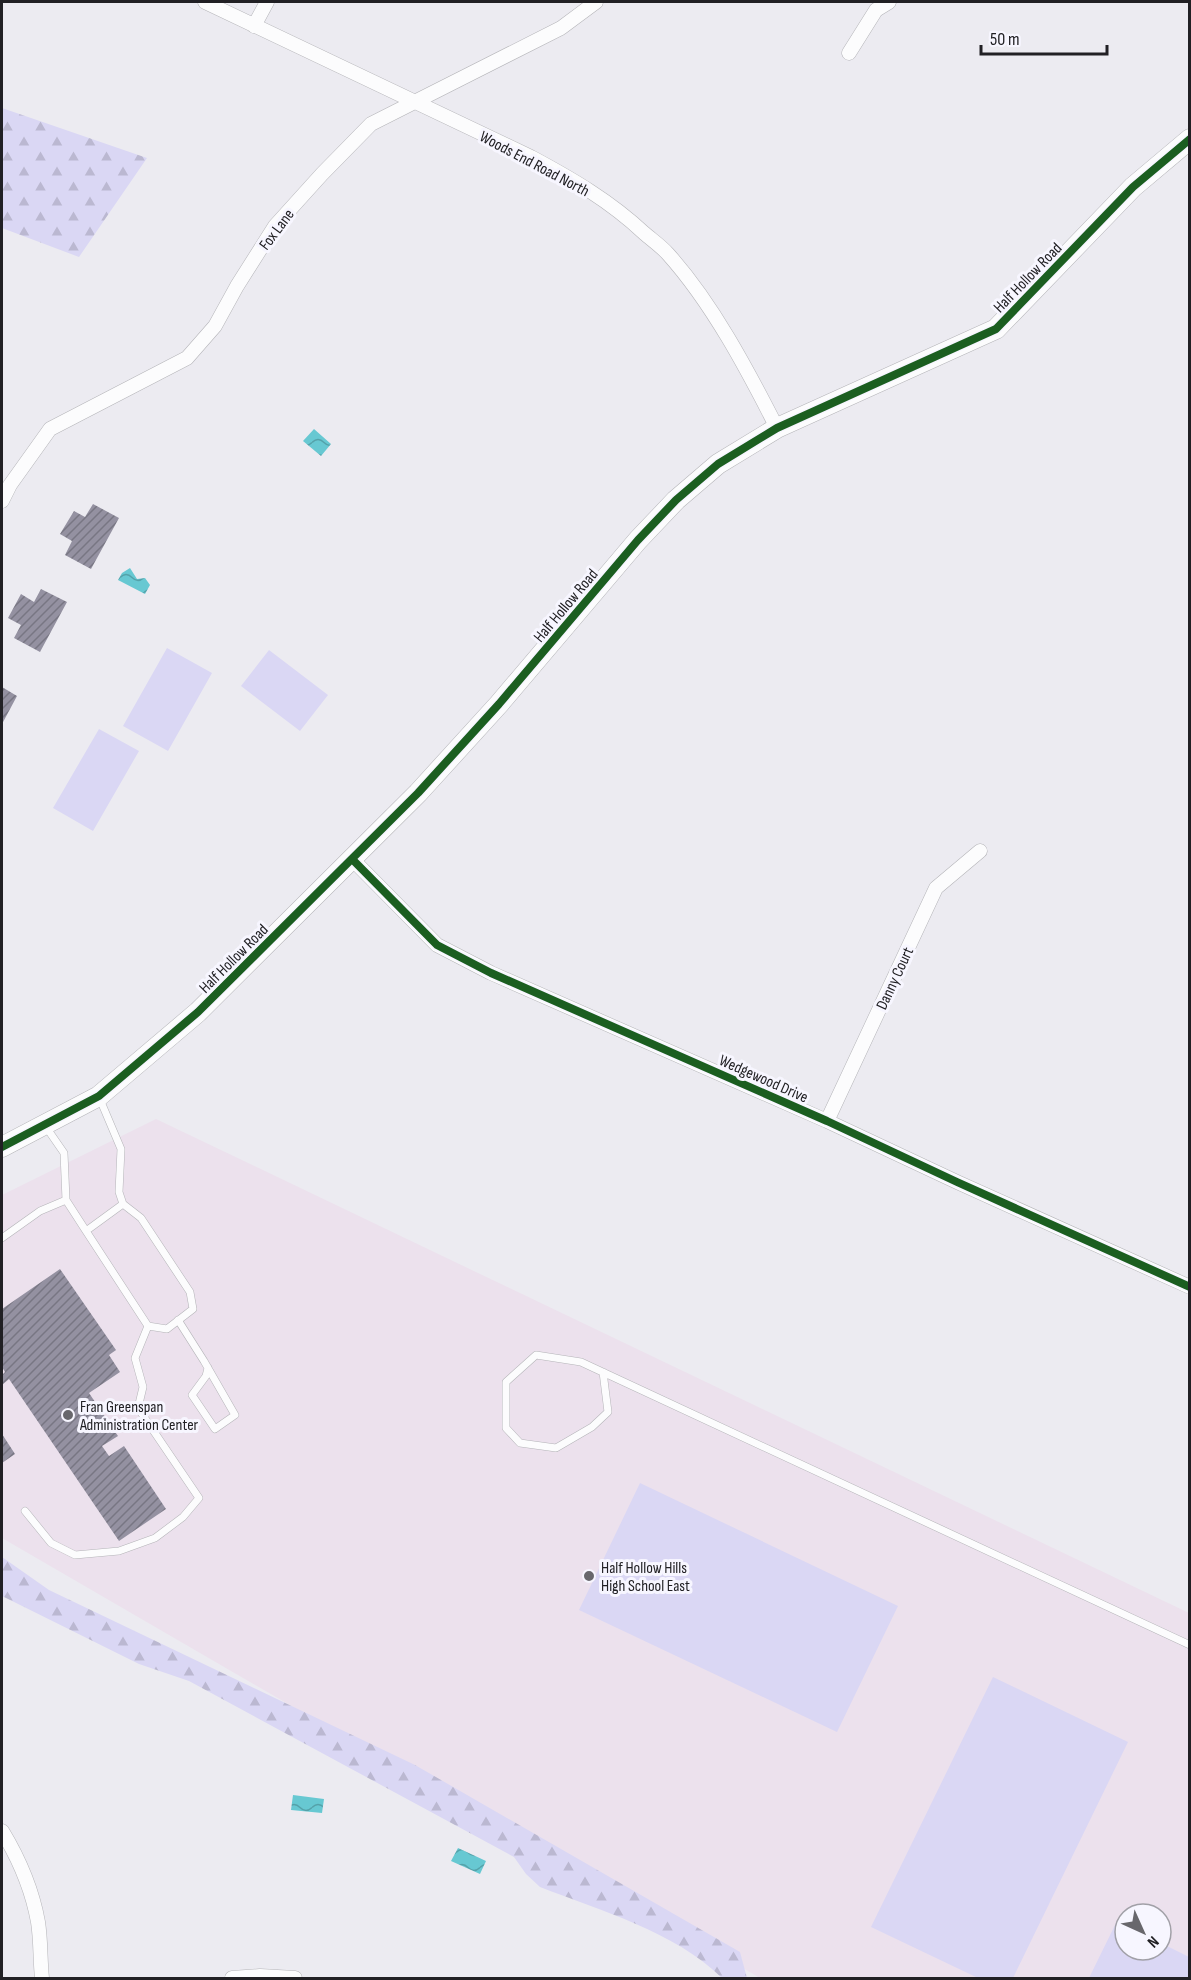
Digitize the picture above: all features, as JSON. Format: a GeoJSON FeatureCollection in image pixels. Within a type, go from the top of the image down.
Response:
{"type":"FeatureCollection","features":[{"type":"Feature","properties":{"kind":"street","name":"Woods End Road North"},"geometry":{"type":"LineString","coordinates":[[205,2],[577,181],[624,214],[668,254],[708,308],[745,365],[777,428]]}},
{"type":"Feature","properties":{"kind":"street"},"geometry":{"type":"LineString","coordinates":[[254,26],[267,2]]}},
{"type":"Feature","properties":{"kind":"street","name":"Fox Lane"},"geometry":{"type":"LineString","coordinates":[[2,501],[10,485],[50,429],[187,358],[215,326],[275,226],[371,124],[561,28],[596,2]]}},
{"type":"Feature","properties":{"kind":"street"},"geometry":{"type":"LineString","coordinates":[[849,53],[876,10],[889,2]]}},
{"type":"Feature","properties":{"kind":"street","name":"Half Hollow Road"},"geometry":{"type":"LineString","coordinates":[[2,1148],[99,1096],[198,1012],[418,793],[499,704],[638,540],[676,500],[718,464],[777,428],[996,330],[1133,187],[1190,139]]}},
{"type":"Feature","properties":{"kind":"street","name":"Danny Court"},"geometry":{"type":"LineString","coordinates":[[827,1121],[936,888],[980,851]]}},
{"type":"Feature","properties":{"kind":"street","name":"Wedgewood Drive"},"geometry":{"type":"LineString","coordinates":[[352,859],[437,945],[491,973],[827,1121],[1190,1287]]}},
{"type":"Feature","properties":{"kind":"street"},"geometry":{"type":"LineString","coordinates":[[2,1831],[27,1881],[38,1923],[42,1978]]}},
{"type":"Feature","properties":{"kind":"street"},"geometry":{"type":"LineString","coordinates":[[232,1978],[260,1976],[295,1978]]}},
{"type":"Feature","properties":{"kind":"lane"},"geometry":{"type":"LineString","coordinates":[[44,1125],[64,1153],[66,1200],[148,1326],[166,1329],[193,1309],[190,1292],[141,1218],[123,1204],[118,1192],[121,1149],[99,1096]]}},
{"type":"Feature","properties":{"kind":"lane"},"geometry":{"type":"LineString","coordinates":[[2,1238],[40,1211],[66,1200]]}},
{"type":"Feature","properties":{"kind":"lane"},"geometry":{"type":"LineString","coordinates":[[86,1231],[123,1204]]}},
{"type":"Feature","properties":{"kind":"lane"},"geometry":{"type":"LineString","coordinates":[[178,1320],[208,1368],[235,1415],[215,1429],[192,1395],[206,1376],[208,1368]]}},
{"type":"Feature","properties":{"kind":"lane"},"geometry":{"type":"LineString","coordinates":[[25,1511],[51,1543],[75,1555],[119,1551],[155,1538],[183,1517],[199,1498],[138,1408],[143,1387],[135,1358],[148,1326]]}},
{"type":"Feature","properties":{"kind":"lane"},"geometry":{"type":"LineString","coordinates":[[603,1372],[608,1412],[592,1427],[556,1448],[520,1443],[506,1428],[506,1382],[536,1355],[581,1362],[603,1372],[1190,1646]]}},
{"type":"Feature","properties":{"kind":"shaded area","name":"Half Hollow Hills High School East"},"geometry":{"type":"Polygon","coordinates":[[[156,1119],[1189,1613],[1189,1978],[760,1978],[2,1538],[2,1195],[156,1119]]]}},
{"type":"Feature","properties":{"kind":"green space"},"geometry":{"type":"Polygon","coordinates":[[[2,108],[147,158],[79,257],[2,228],[2,108]]]}},
{"type":"Feature","properties":{"kind":"green space"},"geometry":{"type":"Polygon","coordinates":[[[167,648],[212,673],[168,751],[123,726],[167,648]]]}},
{"type":"Feature","properties":{"kind":"green space"},"geometry":{"type":"Polygon","coordinates":[[[269,650],[328,695],[300,731],[241,686],[269,650]]]}},
{"type":"Feature","properties":{"kind":"green space"},"geometry":{"type":"Polygon","coordinates":[[[99,729],[139,751],[93,831],[53,808],[99,729]]]}},
{"type":"Feature","properties":{"kind":"green space"},"geometry":{"type":"Polygon","coordinates":[[[640,1483],[898,1606],[837,1732],[579,1610],[640,1483]]]}},
{"type":"Feature","properties":{"kind":"green space"},"geometry":{"type":"Polygon","coordinates":[[[2,1557],[49,1590],[415,1765],[740,1952],[747,1978],[722,1978],[682,1947],[659,1935],[612,1914],[540,1887],[526,1874],[514,1857],[189,1681],[139,1664],[2,1596],[2,1557]]]}},
{"type":"Feature","properties":{"kind":"green space"},"geometry":{"type":"Polygon","coordinates":[[[993,1677],[1128,1742],[1013,1978],[978,1978],[871,1927],[993,1677]]]}},
{"type":"Feature","properties":{"kind":"green space"},"geometry":{"type":"Polygon","coordinates":[[[1113,1929],[1113,1962],[1173,1962],[1173,1949],[1189,1957],[1189,1978],[1089,1978],[1113,1929]]]}},
{"type":"Feature","properties":{"kind":"water"},"geometry":{"type":"Polygon","coordinates":[[[314,429],[331,444],[321,456],[303,441],[314,429]]]}},
{"type":"Feature","properties":{"kind":"water"},"geometry":{"type":"Polygon","coordinates":[[[130,568],[137,579],[145,578],[150,585],[145,594],[118,580],[122,573],[130,568]]]}},
{"type":"Feature","properties":{"kind":"water"},"geometry":{"type":"Polygon","coordinates":[[[293,1795],[324,1799],[322,1813],[291,1810],[293,1795]]]}},
{"type":"Feature","properties":{"kind":"water"},"geometry":{"type":"Polygon","coordinates":[[[458,1848],[486,1861],[480,1874],[451,1861],[458,1848]]]}},
{"type":"Feature","properties":{"kind":"building"},"geometry":{"type":"Polygon","coordinates":[[[93,504],[119,518],[91,569],[65,555],[72,541],[60,534],[74,511],[85,517],[93,504]]]}},
{"type":"Feature","properties":{"kind":"building"},"geometry":{"type":"Polygon","coordinates":[[[41,589],[67,602],[40,652],[14,638],[21,625],[8,618],[21,594],[34,602],[41,589]]]}},
{"type":"Feature","properties":{"kind":"building"},"geometry":{"type":"Polygon","coordinates":[[[2,687],[17,696],[2,724],[2,687]]]}},
{"type":"Feature","properties":{"kind":"building","name":"Fran Greenspan Administration Center"},"geometry":{"type":"Polygon","coordinates":[[[60,1269],[116,1350],[109,1355],[120,1372],[89,1393],[118,1436],[102,1446],[109,1456],[124,1446],[166,1509],[119,1541],[9,1379],[2,1385],[2,1375],[5,1372],[2,1367],[2,1309],[60,1269]]]}},
{"type":"Feature","properties":{"kind":"building"},"geometry":{"type":"Polygon","coordinates":[[[2,1434],[15,1454],[2,1463],[2,1434]]]}},
{"type":"Feature","properties":{"kind":"cycle path"},"geometry":{"type":"LineString","coordinates":[[2,1147],[99,1096],[198,1012],[418,793],[499,704],[638,540],[676,500],[718,464],[777,428],[996,329],[1133,187],[1190,139]]}},
{"type":"Feature","properties":{"kind":"cycle path"},"geometry":{"type":"LineString","coordinates":[[352,859],[437,945],[491,973],[827,1121],[1190,1287]]}},
{"type":"Feature","properties":{"kind":"place","name":"Fran Greenspan Administration Center"},"geometry":{"type":"Point","coordinates":[68,1415]}},
{"type":"Feature","properties":{"kind":"place","name":"Half Hollow Hills High School East"},"geometry":{"type":"Point","coordinates":[589,1576]}}]}
